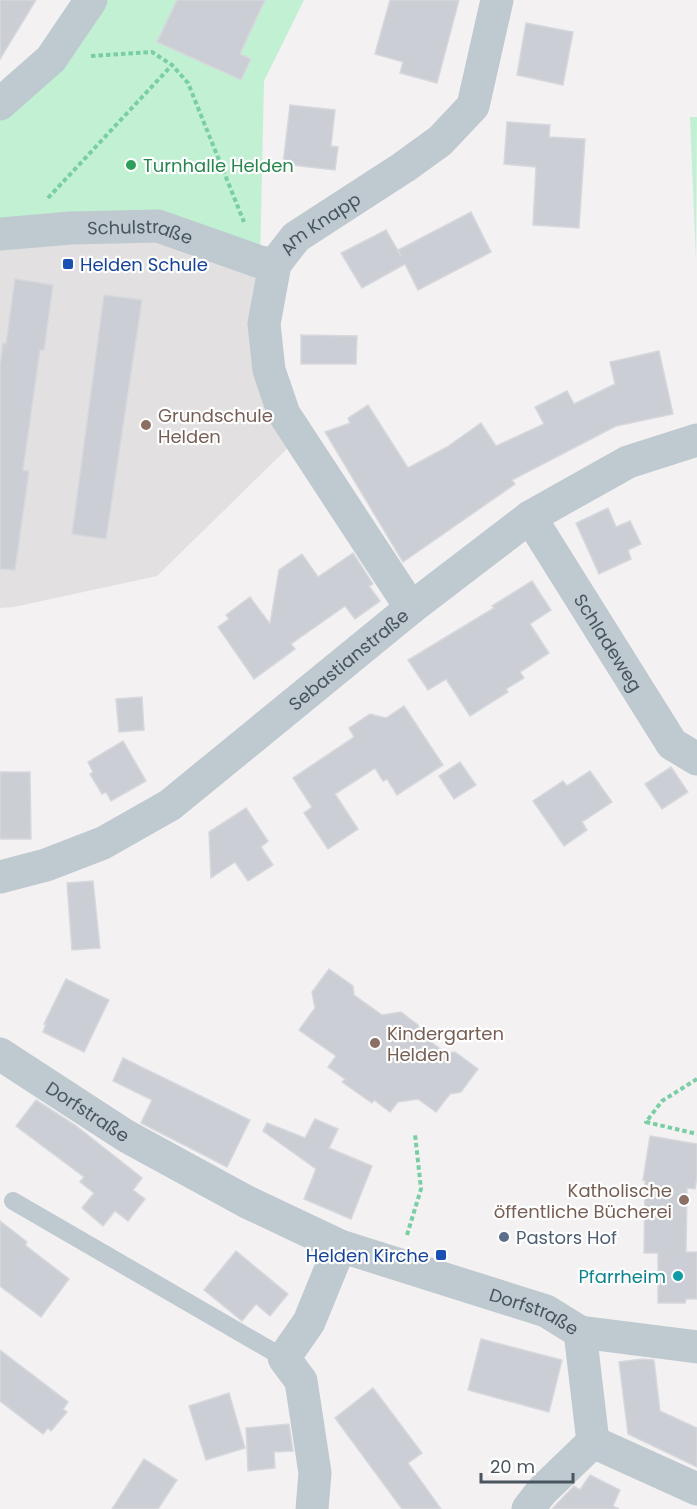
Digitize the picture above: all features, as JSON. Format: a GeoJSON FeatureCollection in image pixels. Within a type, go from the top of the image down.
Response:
{"type":"FeatureCollection","features":[{"type":"Feature","properties":{"kind":"street"},"geometry":{"type":"LineString","coordinates":[[0,104],[51,59],[91,0]]}},
{"type":"Feature","properties":{"kind":"street","name":"Am Knapp"},"geometry":{"type":"LineString","coordinates":[[411,608],[284,414],[269,370],[264,324],[268,263],[296,237],[440,141],[473,106],[497,0]]}},
{"type":"Feature","properties":{"kind":"street","name":"Schulstraße"},"geometry":{"type":"LineString","coordinates":[[8,232],[158,226],[268,263]]}},
{"type":"Feature","properties":{"kind":"street","name":"Sebastianstraße"},"geometry":{"type":"LineString","coordinates":[[0,877],[46,865],[103,843],[170,805],[411,608],[530,517],[628,462],[697,440]]}},
{"type":"Feature","properties":{"kind":"street","name":"Schladeweg"},"geometry":{"type":"LineString","coordinates":[[530,517],[672,744],[697,759]]}},
{"type":"Feature","properties":{"kind":"street","name":"Dorfstraße"},"geometry":{"type":"LineString","coordinates":[[0,1054],[126,1136],[247,1202],[340,1246],[546,1311],[580,1332],[593,1442]]}},
{"type":"Feature","properties":{"kind":"street"},"geometry":{"type":"LineString","coordinates":[[312,1509],[315,1473],[302,1381],[284,1358],[309,1322],[340,1246]]}},
{"type":"Feature","properties":{"kind":"street"},"geometry":{"type":"LineString","coordinates":[[580,1332],[697,1347]]}},
{"type":"Feature","properties":{"kind":"street"},"geometry":{"type":"LineString","coordinates":[[528,1509],[542,1491],[593,1442],[697,1489]]}},
{"type":"Feature","properties":{"kind":"lane"},"geometry":{"type":"LineString","coordinates":[[13,1202],[284,1358]]}},
{"type":"Feature","properties":{"kind":"path"},"geometry":{"type":"LineString","coordinates":[[51,59],[152,52],[172,65],[188,83],[268,263]]}},
{"type":"Feature","properties":{"kind":"path"},"geometry":{"type":"LineString","coordinates":[[8,232],[172,65]]}},
{"type":"Feature","properties":{"kind":"path"},"geometry":{"type":"LineString","coordinates":[[697,1079],[662,1101],[646,1122],[697,1134]]}},
{"type":"Feature","properties":{"kind":"path"},"geometry":{"type":"LineString","coordinates":[[413,1268],[405,1243],[421,1189],[416,1134]]}},
{"type":"Feature","properties":{"kind":"shaded area","name":"Grundschule Helden"},"geometry":{"type":"Polygon","coordinates":[[[158,226],[275,264],[264,324],[299,437],[157,576],[14,607],[0,608],[0,234],[158,226]]]}},
{"type":"Feature","properties":{"kind":"green space","name":"Turnhalle Helden"},"geometry":{"type":"Polygon","coordinates":[[[90,0],[304,0],[264,81],[260,262],[158,226],[0,234],[0,104],[90,0]]]}},
{"type":"Feature","properties":{"kind":"green space"},"geometry":{"type":"Polygon","coordinates":[[[690,117],[697,117],[696,259],[690,117]]]}},
{"type":"Feature","properties":{"kind":"building"},"geometry":{"type":"Polygon","coordinates":[[[0,0],[36,0],[0,59],[0,0]]]}},
{"type":"Feature","properties":{"kind":"building"},"geometry":{"type":"Polygon","coordinates":[[[177,0],[265,0],[240,54],[251,59],[241,80],[157,42],[177,0]]]}},
{"type":"Feature","properties":{"kind":"building"},"geometry":{"type":"Polygon","coordinates":[[[390,0],[459,0],[437,83],[400,73],[403,62],[375,54],[390,0]]]}},
{"type":"Feature","properties":{"kind":"building"},"geometry":{"type":"Polygon","coordinates":[[[526,23],[573,32],[563,85],[517,75],[526,23]]]}},
{"type":"Feature","properties":{"kind":"building"},"geometry":{"type":"Polygon","coordinates":[[[290,105],[335,110],[331,146],[338,147],[335,170],[283,164],[290,105]]]}},
{"type":"Feature","properties":{"kind":"building"},"geometry":{"type":"Polygon","coordinates":[[[507,122],[550,125],[549,137],[585,139],[579,228],[533,225],[536,167],[504,164],[507,122]]]}},
{"type":"Feature","properties":{"kind":"building"},"geometry":{"type":"Polygon","coordinates":[[[471,212],[491,252],[418,290],[405,264],[362,288],[341,253],[386,230],[401,256],[398,250],[471,212]]]}},
{"type":"Feature","properties":{"kind":"building"},"geometry":{"type":"Polygon","coordinates":[[[15,279],[53,285],[44,350],[40,350],[23,470],[29,471],[15,570],[0,569],[0,367],[3,343],[6,344],[15,279]]]}},
{"type":"Feature","properties":{"kind":"building"},"geometry":{"type":"Polygon","coordinates":[[[104,295],[142,300],[106,539],[72,534],[104,295]]]}},
{"type":"Feature","properties":{"kind":"building"},"geometry":{"type":"Polygon","coordinates":[[[301,335],[357,336],[356,364],[301,364],[301,335]]]}},
{"type":"Feature","properties":{"kind":"building"},"geometry":{"type":"Polygon","coordinates":[[[659,351],[673,414],[616,426],[512,480],[515,484],[403,562],[325,432],[350,423],[348,418],[368,405],[408,468],[447,447],[481,423],[496,446],[544,424],[535,407],[567,391],[574,404],[615,384],[610,362],[659,351]]]}},
{"type":"Feature","properties":{"kind":"building"},"geometry":{"type":"Polygon","coordinates":[[[608,508],[616,527],[630,521],[641,544],[628,550],[631,559],[599,574],[576,523],[608,508]]]}},
{"type":"Feature","properties":{"kind":"building"},"geometry":{"type":"Polygon","coordinates":[[[353,553],[373,584],[369,586],[380,601],[355,619],[345,606],[291,644],[295,649],[254,679],[218,627],[229,619],[226,615],[250,597],[270,624],[279,570],[302,554],[318,577],[353,553]]]}},
{"type":"Feature","properties":{"kind":"building"},"geometry":{"type":"Polygon","coordinates":[[[532,581],[551,610],[530,624],[549,653],[520,672],[524,678],[506,689],[508,692],[470,716],[446,679],[428,690],[408,660],[494,608],[492,606],[532,581]]]}},
{"type":"Feature","properties":{"kind":"building"},"geometry":{"type":"Polygon","coordinates":[[[142,697],[144,730],[119,732],[116,699],[142,697]]]}},
{"type":"Feature","properties":{"kind":"building"},"geometry":{"type":"Polygon","coordinates":[[[404,706],[443,765],[397,795],[387,779],[383,781],[375,768],[335,794],[358,829],[328,849],[304,813],[312,807],[293,778],[354,737],[349,728],[370,714],[386,718],[404,706]]]}},
{"type":"Feature","properties":{"kind":"building"},"geometry":{"type":"Polygon","coordinates":[[[123,741],[146,781],[111,801],[106,792],[102,794],[90,774],[93,772],[88,762],[123,741]]]}},
{"type":"Feature","properties":{"kind":"building"},"geometry":{"type":"Polygon","coordinates":[[[460,762],[476,785],[454,799],[439,776],[460,762]]]}},
{"type":"Feature","properties":{"kind":"building"},"geometry":{"type":"Polygon","coordinates":[[[671,767],[688,792],[662,809],[645,784],[671,767]]]}},
{"type":"Feature","properties":{"kind":"building"},"geometry":{"type":"Polygon","coordinates":[[[590,771],[612,802],[582,822],[587,830],[564,846],[533,801],[563,781],[567,786],[590,771]]]}},
{"type":"Feature","properties":{"kind":"building"},"geometry":{"type":"Polygon","coordinates":[[[0,772],[30,772],[31,839],[0,839],[0,772]]]}},
{"type":"Feature","properties":{"kind":"building"},"geometry":{"type":"Polygon","coordinates":[[[246,808],[268,841],[261,847],[273,865],[248,881],[235,862],[211,878],[209,832],[246,808]]]}},
{"type":"Feature","properties":{"kind":"building"},"geometry":{"type":"Polygon","coordinates":[[[93,881],[100,948],[72,950],[67,883],[93,881]]]}},
{"type":"Feature","properties":{"kind":"building","name":"Kindergarten Helden"},"geometry":{"type":"Polygon","coordinates":[[[329,969],[353,986],[354,995],[382,1015],[401,1012],[418,1025],[420,1034],[446,1053],[455,1052],[478,1069],[461,1092],[450,1094],[436,1112],[418,1099],[398,1102],[390,1112],[374,1100],[372,1103],[342,1082],[345,1079],[328,1067],[336,1056],[299,1030],[315,1008],[312,992],[329,969]]]}},
{"type":"Feature","properties":{"kind":"building"},"geometry":{"type":"Polygon","coordinates":[[[66,979],[109,1000],[84,1052],[43,1032],[46,1024],[44,1024],[66,979]]]}},
{"type":"Feature","properties":{"kind":"building"},"geometry":{"type":"Polygon","coordinates":[[[123,1058],[250,1120],[227,1167],[141,1123],[152,1100],[113,1081],[123,1058]]]}},
{"type":"Feature","properties":{"kind":"building"},"geometry":{"type":"Polygon","coordinates":[[[36,1100],[75,1125],[142,1178],[133,1190],[145,1199],[128,1221],[115,1211],[103,1226],[82,1208],[94,1193],[80,1182],[84,1177],[16,1126],[36,1100]]]}},
{"type":"Feature","properties":{"kind":"building"},"geometry":{"type":"Polygon","coordinates":[[[315,1119],[338,1129],[329,1148],[372,1166],[351,1219],[304,1199],[316,1169],[263,1131],[267,1123],[305,1138],[315,1119]]]}},
{"type":"Feature","properties":{"kind":"building"},"geometry":{"type":"Polygon","coordinates":[[[650,1136],[697,1144],[695,1189],[687,1188],[686,1252],[697,1252],[697,1299],[686,1299],[685,1303],[658,1303],[658,1253],[644,1253],[645,1181],[643,1180],[650,1136]]]}},
{"type":"Feature","properties":{"kind":"building"},"geometry":{"type":"Polygon","coordinates":[[[0,1221],[27,1242],[25,1245],[69,1279],[41,1317],[0,1286],[0,1221]]]}},
{"type":"Feature","properties":{"kind":"building"},"geometry":{"type":"Polygon","coordinates":[[[236,1251],[288,1294],[270,1316],[256,1304],[242,1321],[204,1290],[236,1251]]]}},
{"type":"Feature","properties":{"kind":"building"},"geometry":{"type":"Polygon","coordinates":[[[481,1339],[562,1360],[549,1412],[468,1390],[481,1339]]]}},
{"type":"Feature","properties":{"kind":"building"},"geometry":{"type":"Polygon","coordinates":[[[0,1350],[68,1402],[63,1409],[67,1412],[51,1431],[48,1428],[43,1434],[0,1401],[0,1350]]]}},
{"type":"Feature","properties":{"kind":"building"},"geometry":{"type":"Polygon","coordinates":[[[654,1360],[660,1411],[697,1428],[697,1467],[628,1434],[619,1362],[654,1360]]]}},
{"type":"Feature","properties":{"kind":"building"},"geometry":{"type":"Polygon","coordinates":[[[373,1388],[422,1453],[408,1463],[441,1509],[402,1509],[335,1418],[373,1388]]]}},
{"type":"Feature","properties":{"kind":"building"},"geometry":{"type":"Polygon","coordinates":[[[229,1393],[245,1448],[206,1460],[189,1406],[229,1393]]]}},
{"type":"Feature","properties":{"kind":"building"},"geometry":{"type":"Polygon","coordinates":[[[289,1424],[293,1451],[274,1452],[275,1468],[248,1471],[246,1428],[289,1424]]]}},
{"type":"Feature","properties":{"kind":"building"},"geometry":{"type":"Polygon","coordinates":[[[144,1459],[177,1480],[158,1509],[112,1509],[144,1459]]]}},
{"type":"Feature","properties":{"kind":"building"},"geometry":{"type":"Polygon","coordinates":[[[590,1475],[620,1490],[613,1506],[619,1509],[552,1509],[574,1486],[580,1490],[590,1475]]]}},
{"type":"Feature","properties":{"kind":"place","name":"Turnhalle Helden"},"geometry":{"type":"Point","coordinates":[131,165]}},
{"type":"Feature","properties":{"kind":"place","name":"Helden Schule"},"geometry":{"type":"Point","coordinates":[68,264]}},
{"type":"Feature","properties":{"kind":"place","name":"Grundschule Helden"},"geometry":{"type":"Point","coordinates":[146,425]}},
{"type":"Feature","properties":{"kind":"place","name":"Kindergarten Helden"},"geometry":{"type":"Point","coordinates":[375,1043]}},
{"type":"Feature","properties":{"kind":"place","name":"Katholische öffentliche Bücherei"},"geometry":{"type":"Point","coordinates":[684,1200]}},
{"type":"Feature","properties":{"kind":"place","name":"Pastors Hof"},"geometry":{"type":"Point","coordinates":[504,1237]}},
{"type":"Feature","properties":{"kind":"place","name":"Helden Kirche"},"geometry":{"type":"Point","coordinates":[441,1255]}},
{"type":"Feature","properties":{"kind":"place","name":"Pfarrheim"},"geometry":{"type":"Point","coordinates":[678,1276]}}]}
